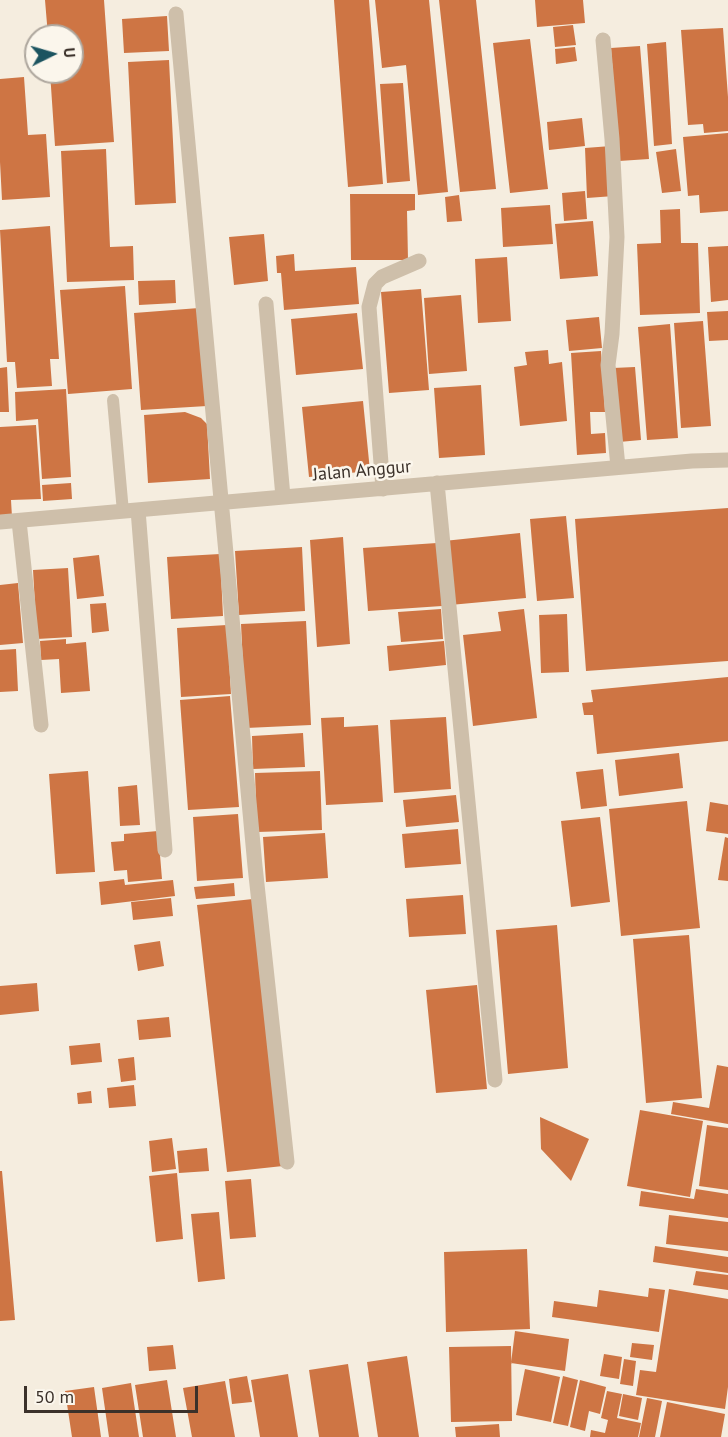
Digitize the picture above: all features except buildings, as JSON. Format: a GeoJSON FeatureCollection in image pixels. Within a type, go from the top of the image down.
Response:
{"type":"FeatureCollection","features":[{"type":"Feature","properties":{"kind":"street"},"geometry":{"type":"LineString","coordinates":[[176,14],[255,866],[287,1162]]}},
{"type":"Feature","properties":{"kind":"street"},"geometry":{"type":"LineString","coordinates":[[603,40],[612,139],[617,237],[612,334],[608,364],[618,467]]}},
{"type":"Feature","properties":{"kind":"street"},"geometry":{"type":"LineString","coordinates":[[382,489],[369,307],[375,284],[382,277],[419,261]]}},
{"type":"Feature","properties":{"kind":"street"},"geometry":{"type":"LineString","coordinates":[[266,304],[283,497]]}},
{"type":"Feature","properties":{"kind":"street","name":"Jalan Anggur"},"geometry":{"type":"LineString","coordinates":[[0,522],[618,467],[728,460]]}},
{"type":"Feature","properties":{"kind":"street"},"geometry":{"type":"LineString","coordinates":[[437,483],[495,1080]]}},
{"type":"Feature","properties":{"kind":"street"},"geometry":{"type":"LineString","coordinates":[[130,511],[165,850]]}},
{"type":"Feature","properties":{"kind":"street"},"geometry":{"type":"LineString","coordinates":[[19,521],[41,725]]}},
{"type":"Feature","properties":{"kind":"lane"},"geometry":{"type":"LineString","coordinates":[[113,400],[130,511]]}}]}
